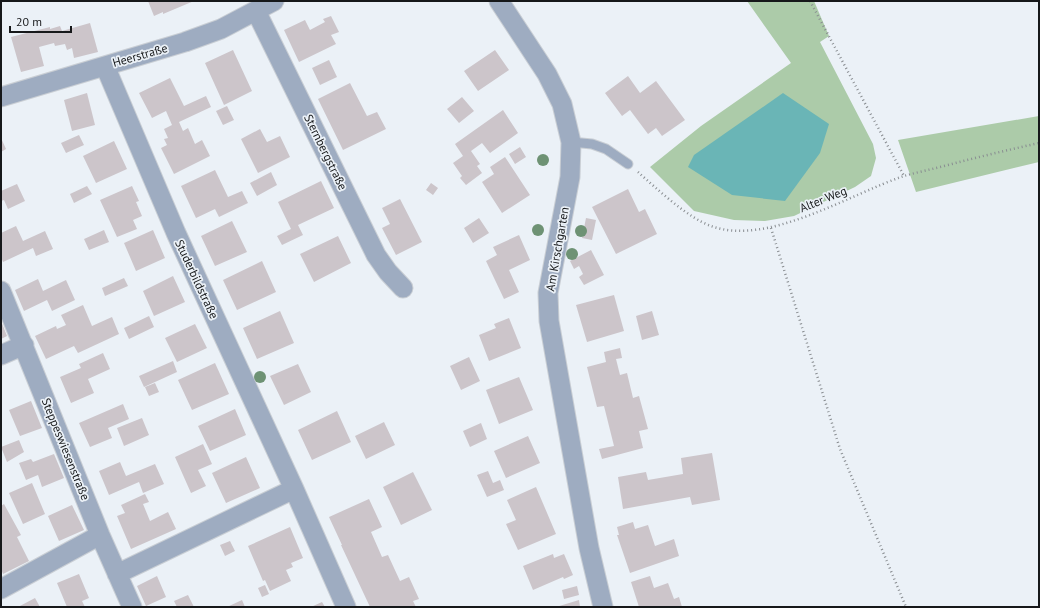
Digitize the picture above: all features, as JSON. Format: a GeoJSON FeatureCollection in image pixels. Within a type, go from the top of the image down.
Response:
{"type":"FeatureCollection","features":[{"type":"Feature","properties":{"kind":"street","name":"Heerstraße"},"geometry":{"type":"LineString","coordinates":[[2,93],[105,66],[185,42],[221,29],[274,1]]}},
{"type":"Feature","properties":{"kind":"street","name":"Am Kirschgarten"},"geometry":{"type":"LineString","coordinates":[[499,1],[546,74],[562,104],[571,142],[570,178],[548,293],[549,321],[589,548],[603,607]]}},
{"type":"Feature","properties":{"kind":"street","name":"Sternbergstraße"},"geometry":{"type":"LineString","coordinates":[[256,11],[376,255],[402,288]]}},
{"type":"Feature","properties":{"kind":"street","name":"Studerbildstraße"},"geometry":{"type":"LineString","coordinates":[[105,66],[176,233],[294,489],[346,607]]}},
{"type":"Feature","properties":{"kind":"street","name":"Steppeswiesenstraße"},"geometry":{"type":"LineString","coordinates":[[1,291],[100,535],[132,607]]}},
{"type":"Feature","properties":{"kind":"street"},"geometry":{"type":"LineString","coordinates":[[1,355],[24,345]]}},
{"type":"Feature","properties":{"kind":"street"},"geometry":{"type":"LineString","coordinates":[[117,574],[294,489]]}},
{"type":"Feature","properties":{"kind":"street"},"geometry":{"type":"LineString","coordinates":[[1,589],[100,535]]}},
{"type":"Feature","properties":{"kind":"lane"},"geometry":{"type":"LineString","coordinates":[[571,142],[592,144],[606,149],[628,164]]}},
{"type":"Feature","properties":{"kind":"path"},"geometry":{"type":"LineString","coordinates":[[810,1],[904,176]]}},
{"type":"Feature","properties":{"kind":"path","name":"Alter Weg"},"geometry":{"type":"LineString","coordinates":[[628,164],[695,218],[711,226],[728,230],[749,231],[771,228],[803,217],[904,176],[1039,143]]}},
{"type":"Feature","properties":{"kind":"path"},"geometry":{"type":"LineString","coordinates":[[771,228],[840,449],[906,607]]}},
{"type":"Feature","properties":{"kind":"green space"},"geometry":{"type":"Polygon","coordinates":[[[747,1],[814,1],[829,36],[820,42],[873,144],[876,158],[871,176],[855,187],[794,216],[765,221],[734,220],[694,211],[650,167],[701,126],[791,63],[747,1]]]}},
{"type":"Feature","properties":{"kind":"green space"},"geometry":{"type":"Polygon","coordinates":[[[1039,116],[1039,162],[916,192],[898,140],[1039,116]]]}},
{"type":"Feature","properties":{"kind":"water"},"geometry":{"type":"Polygon","coordinates":[[[783,93],[829,124],[820,153],[785,201],[732,195],[688,167],[694,155],[783,93]]]}},
{"type":"Feature","properties":{"kind":"building"},"geometry":{"type":"Polygon","coordinates":[[[148,1],[194,1],[163,14],[163,12],[154,16],[148,1]]]}},
{"type":"Feature","properties":{"kind":"building"},"geometry":{"type":"Polygon","coordinates":[[[331,16],[339,32],[331,35],[336,44],[299,62],[284,30],[305,20],[310,30],[325,22],[323,19],[331,16]]]}},
{"type":"Feature","properties":{"kind":"building"},"geometry":{"type":"Polygon","coordinates":[[[90,23],[98,52],[74,58],[72,48],[67,50],[65,44],[55,46],[54,43],[39,47],[44,66],[21,72],[11,37],[50,27],[50,29],[60,26],[62,31],[90,23]]]}},
{"type":"Feature","properties":{"kind":"building"},"geometry":{"type":"Polygon","coordinates":[[[233,50],[252,91],[224,105],[205,63],[233,50]]]}},
{"type":"Feature","properties":{"kind":"building"},"geometry":{"type":"Polygon","coordinates":[[[495,50],[509,70],[478,91],[464,71],[495,50]]]}},
{"type":"Feature","properties":{"kind":"building"},"geometry":{"type":"Polygon","coordinates":[[[329,60],[337,77],[320,85],[312,68],[329,60]]]}},
{"type":"Feature","properties":{"kind":"building"},"geometry":{"type":"Polygon","coordinates":[[[628,76],[640,93],[656,81],[685,120],[662,136],[656,128],[648,134],[630,110],[622,116],[605,93],[628,76]]]}},
{"type":"Feature","properties":{"kind":"building"},"geometry":{"type":"Polygon","coordinates":[[[170,78],[184,106],[206,96],[211,107],[179,122],[183,131],[188,128],[195,144],[202,140],[210,156],[174,174],[161,148],[167,145],[164,139],[168,138],[164,129],[172,125],[166,111],[152,118],[139,93],[170,78]]]}},
{"type":"Feature","properties":{"kind":"building"},"geometry":{"type":"Polygon","coordinates":[[[350,83],[367,116],[377,112],[386,129],[343,150],[318,99],[350,83]]]}},
{"type":"Feature","properties":{"kind":"building"},"geometry":{"type":"Polygon","coordinates":[[[87,93],[95,125],[72,131],[64,100],[87,93]]]}},
{"type":"Feature","properties":{"kind":"building"},"geometry":{"type":"Polygon","coordinates":[[[462,97],[474,111],[459,123],[447,109],[462,97]]]}},
{"type":"Feature","properties":{"kind":"building"},"geometry":{"type":"Polygon","coordinates":[[[227,106],[234,120],[223,125],[216,111],[227,106]]]}},
{"type":"Feature","properties":{"kind":"building"},"geometry":{"type":"Polygon","coordinates":[[[503,110],[518,133],[490,153],[482,143],[471,151],[480,164],[477,166],[482,173],[466,185],[460,178],[462,176],[453,163],[463,156],[455,144],[503,110]]]}},
{"type":"Feature","properties":{"kind":"building"},"geometry":{"type":"Polygon","coordinates":[[[260,129],[267,142],[280,136],[290,157],[258,173],[241,139],[260,129]]]}},
{"type":"Feature","properties":{"kind":"building"},"geometry":{"type":"Polygon","coordinates":[[[79,135],[84,145],[66,153],[61,143],[79,135]]]}},
{"type":"Feature","properties":{"kind":"building"},"geometry":{"type":"Polygon","coordinates":[[[1,138],[6,149],[1,152],[1,138]]]}},
{"type":"Feature","properties":{"kind":"building"},"geometry":{"type":"Polygon","coordinates":[[[114,141],[127,169],[96,183],[83,156],[114,141]]]}},
{"type":"Feature","properties":{"kind":"building"},"geometry":{"type":"Polygon","coordinates":[[[520,147],[526,157],[515,164],[509,154],[520,147]]]}},
{"type":"Feature","properties":{"kind":"building"},"geometry":{"type":"Polygon","coordinates":[[[505,157],[530,195],[502,213],[482,182],[494,174],[490,167],[505,157]]]}},
{"type":"Feature","properties":{"kind":"building"},"geometry":{"type":"Polygon","coordinates":[[[215,170],[228,197],[242,191],[248,203],[219,217],[215,209],[196,218],[181,186],[215,170]]]}},
{"type":"Feature","properties":{"kind":"building"},"geometry":{"type":"Polygon","coordinates":[[[271,172],[277,185],[257,196],[250,183],[271,172]]]}},
{"type":"Feature","properties":{"kind":"building"},"geometry":{"type":"Polygon","coordinates":[[[321,181],[334,208],[298,225],[303,235],[282,245],[277,236],[291,229],[278,202],[321,181]]]}},
{"type":"Feature","properties":{"kind":"building"},"geometry":{"type":"Polygon","coordinates":[[[431,183],[438,188],[433,195],[426,190],[431,183]]]}},
{"type":"Feature","properties":{"kind":"building"},"geometry":{"type":"Polygon","coordinates":[[[17,184],[25,201],[8,209],[4,200],[1,201],[1,191],[17,184]]]}},
{"type":"Feature","properties":{"kind":"building"},"geometry":{"type":"Polygon","coordinates":[[[87,186],[92,194],[74,203],[70,194],[87,186]]]}},
{"type":"Feature","properties":{"kind":"building"},"geometry":{"type":"Polygon","coordinates":[[[132,186],[139,201],[136,202],[142,216],[133,220],[137,229],[117,237],[100,200],[132,186]]]}},
{"type":"Feature","properties":{"kind":"building"},"geometry":{"type":"Polygon","coordinates":[[[628,189],[639,212],[645,209],[657,234],[616,254],[592,207],[628,189]]]}},
{"type":"Feature","properties":{"kind":"building"},"geometry":{"type":"Polygon","coordinates":[[[400,199],[422,242],[396,255],[382,228],[390,224],[382,208],[400,199]]]}},
{"type":"Feature","properties":{"kind":"building"},"geometry":{"type":"Polygon","coordinates":[[[479,218],[489,233],[473,243],[464,228],[479,218]]]}},
{"type":"Feature","properties":{"kind":"building"},"geometry":{"type":"Polygon","coordinates":[[[586,218],[596,220],[592,240],[582,238],[586,218]]]}},
{"type":"Feature","properties":{"kind":"building"},"geometry":{"type":"Polygon","coordinates":[[[232,221],[247,252],[215,266],[201,236],[232,221]]]}},
{"type":"Feature","properties":{"kind":"building"},"geometry":{"type":"Polygon","coordinates":[[[16,226],[23,241],[45,231],[53,249],[36,256],[33,248],[3,262],[1,257],[1,233],[16,226]]]}},
{"type":"Feature","properties":{"kind":"building"},"geometry":{"type":"Polygon","coordinates":[[[104,230],[109,242],[89,250],[84,239],[104,230]]]}},
{"type":"Feature","properties":{"kind":"building"},"geometry":{"type":"Polygon","coordinates":[[[153,230],[165,258],[136,271],[124,243],[153,230]]]}},
{"type":"Feature","properties":{"kind":"building"},"geometry":{"type":"Polygon","coordinates":[[[519,235],[530,260],[509,270],[519,292],[504,299],[486,261],[497,255],[493,247],[519,235]]]}},
{"type":"Feature","properties":{"kind":"building"},"geometry":{"type":"Polygon","coordinates":[[[338,236],[351,263],[314,282],[300,254],[338,236]]]}},
{"type":"Feature","properties":{"kind":"building"},"geometry":{"type":"Polygon","coordinates":[[[591,250],[604,275],[584,285],[579,277],[583,274],[579,266],[574,269],[570,261],[591,250]]]}},
{"type":"Feature","properties":{"kind":"building"},"geometry":{"type":"Polygon","coordinates":[[[262,261],[276,292],[237,310],[223,280],[262,261]]]}},
{"type":"Feature","properties":{"kind":"building"},"geometry":{"type":"Polygon","coordinates":[[[173,276],[185,302],[154,316],[143,291],[173,276]]]}},
{"type":"Feature","properties":{"kind":"building"},"geometry":{"type":"Polygon","coordinates":[[[124,278],[128,286],[105,296],[102,288],[124,278]]]}},
{"type":"Feature","properties":{"kind":"building"},"geometry":{"type":"Polygon","coordinates":[[[38,279],[43,291],[66,280],[75,300],[52,311],[47,300],[24,311],[15,290],[38,279]]]}},
{"type":"Feature","properties":{"kind":"building"},"geometry":{"type":"Polygon","coordinates":[[[614,295],[624,331],[587,342],[576,305],[614,295]]]}},
{"type":"Feature","properties":{"kind":"building"},"geometry":{"type":"Polygon","coordinates":[[[83,305],[92,326],[112,317],[119,334],[78,353],[74,346],[46,359],[35,336],[56,326],[57,329],[66,325],[61,315],[83,305]]]}},
{"type":"Feature","properties":{"kind":"building"},"geometry":{"type":"Polygon","coordinates":[[[280,311],[294,343],[257,359],[243,328],[280,311]]]}},
{"type":"Feature","properties":{"kind":"building"},"geometry":{"type":"Polygon","coordinates":[[[652,311],[659,335],[642,340],[636,316],[652,311]]]}},
{"type":"Feature","properties":{"kind":"building"},"geometry":{"type":"Polygon","coordinates":[[[149,316],[154,327],[129,339],[124,328],[149,316]]]}},
{"type":"Feature","properties":{"kind":"building"},"geometry":{"type":"Polygon","coordinates":[[[509,318],[521,348],[489,361],[479,335],[496,328],[494,324],[509,318]]]}},
{"type":"Feature","properties":{"kind":"building"},"geometry":{"type":"Polygon","coordinates":[[[1,321],[7,336],[1,339],[1,321]]]}},
{"type":"Feature","properties":{"kind":"building"},"geometry":{"type":"Polygon","coordinates":[[[195,324],[207,348],[177,362],[165,338],[195,324]]]}},
{"type":"Feature","properties":{"kind":"building"},"geometry":{"type":"Polygon","coordinates":[[[620,348],[622,358],[616,359],[620,375],[627,373],[633,398],[639,396],[648,429],[639,431],[643,448],[602,459],[599,449],[614,446],[604,406],[597,407],[587,367],[606,362],[604,352],[620,348]]]}},
{"type":"Feature","properties":{"kind":"building"},"geometry":{"type":"Polygon","coordinates":[[[103,353],[110,369],[88,379],[94,393],[71,403],[60,377],[81,368],[79,364],[103,353]]]}},
{"type":"Feature","properties":{"kind":"building"},"geometry":{"type":"Polygon","coordinates":[[[469,357],[480,381],[461,390],[450,366],[469,357]]]}},
{"type":"Feature","properties":{"kind":"building"},"geometry":{"type":"Polygon","coordinates":[[[173,361],[177,372],[144,387],[139,376],[173,361]]]}},
{"type":"Feature","properties":{"kind":"building"},"geometry":{"type":"Polygon","coordinates":[[[215,363],[229,394],[192,410],[178,380],[215,363]]]}},
{"type":"Feature","properties":{"kind":"building"},"geometry":{"type":"Polygon","coordinates":[[[298,364],[311,392],[284,405],[270,376],[298,364]]]}},
{"type":"Feature","properties":{"kind":"building"},"geometry":{"type":"Polygon","coordinates":[[[519,377],[533,410],[499,424],[486,390],[519,377]]]}},
{"type":"Feature","properties":{"kind":"building"},"geometry":{"type":"Polygon","coordinates":[[[155,383],[159,392],[149,396],[145,387],[155,383]]]}},
{"type":"Feature","properties":{"kind":"building"},"geometry":{"type":"Polygon","coordinates":[[[31,401],[42,428],[20,436],[9,410],[31,401]]]}},
{"type":"Feature","properties":{"kind":"building"},"geometry":{"type":"Polygon","coordinates":[[[123,404],[129,419],[108,428],[112,438],[90,447],[79,423],[123,404]]]}},
{"type":"Feature","properties":{"kind":"building"},"geometry":{"type":"Polygon","coordinates":[[[235,409],[246,435],[210,451],[198,426],[235,409]]]}},
{"type":"Feature","properties":{"kind":"building"},"geometry":{"type":"Polygon","coordinates":[[[337,411],[351,442],[312,460],[298,430],[337,411]]]}},
{"type":"Feature","properties":{"kind":"building"},"geometry":{"type":"Polygon","coordinates":[[[142,418],[149,435],[124,446],[117,428],[142,418]]]}},
{"type":"Feature","properties":{"kind":"building"},"geometry":{"type":"Polygon","coordinates":[[[384,422],[395,445],[366,459],[355,436],[384,422]]]}},
{"type":"Feature","properties":{"kind":"building"},"geometry":{"type":"Polygon","coordinates":[[[481,423],[487,439],[470,447],[463,431],[481,423]]]}},
{"type":"Feature","properties":{"kind":"building"},"geometry":{"type":"Polygon","coordinates":[[[528,436],[540,463],[506,478],[494,451],[528,436]]]}},
{"type":"Feature","properties":{"kind":"building"},"geometry":{"type":"Polygon","coordinates":[[[19,440],[24,452],[7,462],[1,447],[19,440]]]}},
{"type":"Feature","properties":{"kind":"building"},"geometry":{"type":"Polygon","coordinates":[[[203,444],[212,464],[198,470],[206,486],[191,493],[175,457],[203,444]]]}},
{"type":"Feature","properties":{"kind":"building"},"geometry":{"type":"Polygon","coordinates":[[[712,453],[720,500],[692,505],[690,497],[623,509],[618,477],[646,472],[648,480],[683,474],[681,458],[712,453]]]}},
{"type":"Feature","properties":{"kind":"building"},"geometry":{"type":"Polygon","coordinates":[[[54,454],[64,478],[42,487],[38,475],[26,480],[19,463],[31,459],[33,462],[54,454]]]}},
{"type":"Feature","properties":{"kind":"building"},"geometry":{"type":"Polygon","coordinates":[[[246,457],[260,488],[226,503],[212,473],[246,457]]]}},
{"type":"Feature","properties":{"kind":"building"},"geometry":{"type":"Polygon","coordinates":[[[120,462],[126,476],[155,464],[164,484],[143,493],[139,482],[109,495],[99,471],[120,462]]]}},
{"type":"Feature","properties":{"kind":"building"},"geometry":{"type":"Polygon","coordinates":[[[488,471],[493,483],[500,480],[504,490],[487,497],[477,475],[488,471]]]}},
{"type":"Feature","properties":{"kind":"building"},"geometry":{"type":"Polygon","coordinates":[[[413,472],[432,510],[401,525],[383,487],[413,472]]]}},
{"type":"Feature","properties":{"kind":"building"},"geometry":{"type":"Polygon","coordinates":[[[32,483],[45,514],[23,524],[9,493],[32,483]]]}},
{"type":"Feature","properties":{"kind":"building"},"geometry":{"type":"Polygon","coordinates":[[[536,487],[556,534],[518,550],[506,524],[516,520],[507,500],[536,487]]]}},
{"type":"Feature","properties":{"kind":"building"},"geometry":{"type":"Polygon","coordinates":[[[145,494],[149,502],[143,504],[150,521],[168,512],[176,529],[131,549],[117,516],[125,513],[121,505],[145,494]]]}},
{"type":"Feature","properties":{"kind":"building"},"geometry":{"type":"Polygon","coordinates":[[[369,499],[382,527],[371,532],[382,557],[388,555],[400,581],[409,577],[419,599],[413,601],[416,607],[370,607],[341,545],[329,517],[369,499]]]}},
{"type":"Feature","properties":{"kind":"building"},"geometry":{"type":"Polygon","coordinates":[[[4,504],[21,535],[17,537],[29,561],[3,574],[1,569],[1,506],[4,504]]]}},
{"type":"Feature","properties":{"kind":"building"},"geometry":{"type":"Polygon","coordinates":[[[72,505],[84,530],[59,541],[48,516],[72,505]]]}},
{"type":"Feature","properties":{"kind":"building"},"geometry":{"type":"Polygon","coordinates":[[[633,522],[635,529],[648,525],[655,546],[674,539],[679,556],[630,573],[617,535],[619,535],[617,527],[633,522]]]}},
{"type":"Feature","properties":{"kind":"building"},"geometry":{"type":"Polygon","coordinates":[[[290,527],[303,558],[291,563],[293,567],[286,570],[291,581],[270,591],[265,580],[263,581],[248,546],[290,527]]]}},
{"type":"Feature","properties":{"kind":"building"},"geometry":{"type":"Polygon","coordinates":[[[230,541],[235,551],[225,556],[220,545],[230,541]]]}},
{"type":"Feature","properties":{"kind":"building"},"geometry":{"type":"Polygon","coordinates":[[[553,554],[554,558],[564,554],[573,575],[564,579],[563,577],[533,590],[523,566],[553,554]]]}},
{"type":"Feature","properties":{"kind":"building"},"geometry":{"type":"Polygon","coordinates":[[[79,574],[89,598],[82,601],[85,607],[67,607],[57,583],[79,574]]]}},
{"type":"Feature","properties":{"kind":"building"},"geometry":{"type":"Polygon","coordinates":[[[157,576],[166,597],[146,606],[137,586],[157,576]]]}},
{"type":"Feature","properties":{"kind":"building"},"geometry":{"type":"Polygon","coordinates":[[[650,576],[654,588],[668,583],[674,599],[679,597],[682,607],[639,607],[631,582],[650,576]]]}},
{"type":"Feature","properties":{"kind":"building"},"geometry":{"type":"Polygon","coordinates":[[[265,585],[269,594],[262,597],[258,588],[265,585]]]}},
{"type":"Feature","properties":{"kind":"building"},"geometry":{"type":"Polygon","coordinates":[[[577,586],[579,595],[564,599],[562,590],[577,586]]]}},
{"type":"Feature","properties":{"kind":"building"},"geometry":{"type":"Polygon","coordinates":[[[188,595],[194,607],[177,607],[174,601],[188,595]]]}},
{"type":"Feature","properties":{"kind":"building"},"geometry":{"type":"Polygon","coordinates":[[[35,598],[40,607],[18,607],[35,598]]]}},
{"type":"Feature","properties":{"kind":"building"},"geometry":{"type":"Polygon","coordinates":[[[242,600],[245,607],[227,607],[242,600]]]}},
{"type":"Feature","properties":{"kind":"building"},"geometry":{"type":"Polygon","coordinates":[[[579,600],[580,607],[556,607],[579,600]]]}},
{"type":"Feature","properties":{"kind":"building"},"geometry":{"type":"Polygon","coordinates":[[[322,602],[325,607],[311,607],[322,602]]]}}]}
